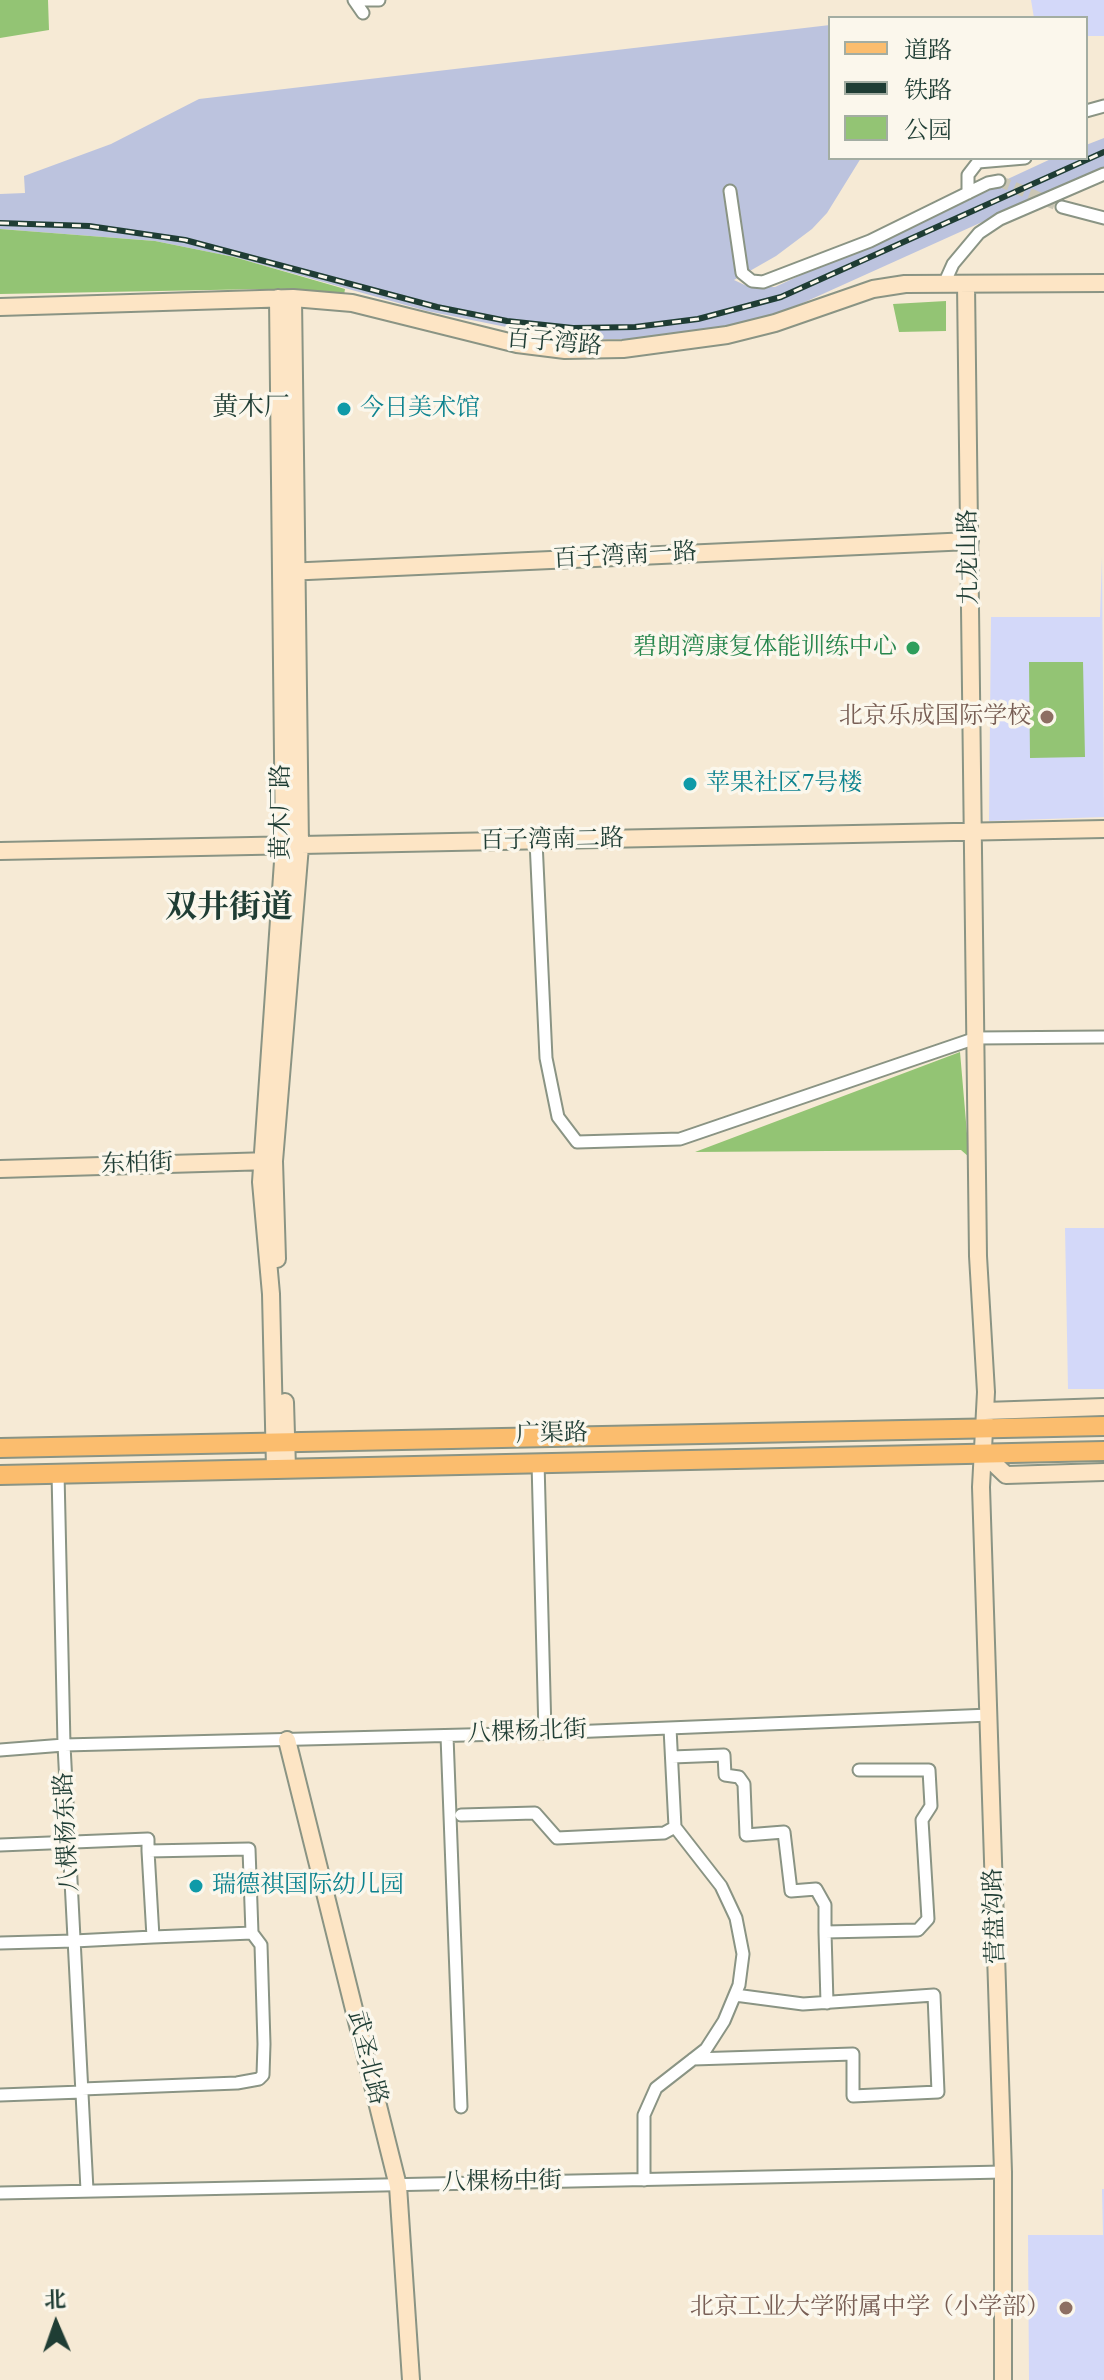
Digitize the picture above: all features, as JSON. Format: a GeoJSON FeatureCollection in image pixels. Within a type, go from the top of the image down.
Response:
{"type":"FeatureCollection","features":[{"type":"Feature","properties":{"kind":"main road","name":"广渠路"},"geometry":{"type":"LineString","coordinates":[[0,1448],[280,1443],[984,1420],[1104,1426]]}},
{"type":"Feature","properties":{"kind":"main road","name":"广渠路"},"geometry":{"type":"LineString","coordinates":[[0,1475],[1104,1451]]}},
{"type":"Feature","properties":{"kind":"street"},"geometry":{"type":"LineString","coordinates":[[354,0],[364,6],[379,0]]}},
{"type":"Feature","properties":{"kind":"street"},"geometry":{"type":"LineString","coordinates":[[968,193],[968,175],[978,162],[1002,160]]}},
{"type":"Feature","properties":{"kind":"street"},"geometry":{"type":"LineString","coordinates":[[944,284],[953,264],[979,233],[1000,219],[1104,174]]}},
{"type":"Feature","properties":{"kind":"street"},"geometry":{"type":"LineString","coordinates":[[730,191],[742,273],[752,281],[763,282],[870,241],[988,183],[999,181]]}},
{"type":"Feature","properties":{"kind":"street"},"geometry":{"type":"LineString","coordinates":[[1062,207],[1104,218]]}},
{"type":"Feature","properties":{"kind":"street","name":"百子湾路"},"geometry":{"type":"LineString","coordinates":[[0,307],[285,298],[352,303],[517,344],[565,350],[623,349],[751,329],[873,289],[944,284],[1104,283]]}},
{"type":"Feature","properties":{"kind":"street","name":"九龙山路"},"geometry":{"type":"LineString","coordinates":[[966,284],[976,1038]]}},
{"type":"Feature","properties":{"kind":"street","name":"黄木厂路"},"geometry":{"type":"LineString","coordinates":[[281,1468],[268,1161],[292,846],[285,298]]}},
{"type":"Feature","properties":{"kind":"street","name":"百子湾南一路"},"geometry":{"type":"LineString","coordinates":[[289,572],[970,541]]}},
{"type":"Feature","properties":{"kind":"street","name":"百子湾南二路"},"geometry":{"type":"LineString","coordinates":[[0,851],[1104,829]]}},
{"type":"Feature","properties":{"kind":"street"},"geometry":{"type":"LineString","coordinates":[[536,841],[546,1058],[558,1117],[577,1142],[680,1139],[976,1038],[1104,1037]]}},
{"type":"Feature","properties":{"kind":"street","name":"营盘沟路"},"geometry":{"type":"LineString","coordinates":[[976,1038],[978,1256],[984,1420],[982,1452],[1003,2172],[1003,2380]]}},
{"type":"Feature","properties":{"kind":"street","name":"东柏街"},"geometry":{"type":"LineString","coordinates":[[0,1169],[268,1161]]}},
{"type":"Feature","properties":{"kind":"street"},"geometry":{"type":"LineString","coordinates":[[984,1420],[1104,1407]]}},
{"type":"Feature","properties":{"kind":"street"},"geometry":{"type":"LineString","coordinates":[[982,1452],[1006,1475],[1104,1472]]}},
{"type":"Feature","properties":{"kind":"street"},"geometry":{"type":"LineString","coordinates":[[538,1462],[545,1733]]}},
{"type":"Feature","properties":{"kind":"street","name":"八棵杨东路"},"geometry":{"type":"LineString","coordinates":[[58,1473],[64,1745],[87,2190]]}},
{"type":"Feature","properties":{"kind":"street","name":"八棵杨北街"},"geometry":{"type":"LineString","coordinates":[[0,1750],[64,1745],[545,1733],[990,1715]]}},
{"type":"Feature","properties":{"kind":"street"},"geometry":{"type":"LineString","coordinates":[[644,2180],[644,2115],[656,2088],[706,2049],[740,1995],[743,1954],[736,1918],[721,1886],[675,1827],[670,1728]]}},
{"type":"Feature","properties":{"kind":"street"},"geometry":{"type":"LineString","coordinates":[[447,1736],[461,2107]]}},
{"type":"Feature","properties":{"kind":"street","name":"武圣北路"},"geometry":{"type":"LineString","coordinates":[[287,1740],[398,2186],[411,2380]]}},
{"type":"Feature","properties":{"kind":"street"},"geometry":{"type":"LineString","coordinates":[[672,1757],[724,1755],[725,1775],[739,1777],[744,1784],[746,1835],[784,1832],[791,1891],[816,1889],[825,1905],[827,2003]]}},
{"type":"Feature","properties":{"kind":"street"},"geometry":{"type":"LineString","coordinates":[[825,1932],[918,1930],[928,1919],[922,1820],[931,1806],[929,1770],[859,1770]]}},
{"type":"Feature","properties":{"kind":"street"},"geometry":{"type":"LineString","coordinates":[[461,1815],[535,1813],[557,1838],[664,1833],[675,1827]]}},
{"type":"Feature","properties":{"kind":"street"},"geometry":{"type":"LineString","coordinates":[[0,1845],[148,1839],[153,1937]]}},
{"type":"Feature","properties":{"kind":"street"},"geometry":{"type":"LineString","coordinates":[[0,2095],[237,2083],[259,2079],[263,2075],[261,1945],[252,1933],[249,1849],[148,1851]]}},
{"type":"Feature","properties":{"kind":"street"},"geometry":{"type":"LineString","coordinates":[[0,1943],[252,1933]]}},
{"type":"Feature","properties":{"kind":"street"},"geometry":{"type":"LineString","coordinates":[[740,1995],[781,1994]]}},
{"type":"Feature","properties":{"kind":"street"},"geometry":{"type":"LineString","coordinates":[[693,2059],[853,2054],[853,2096],[938,2092],[934,1995],[803,2004],[740,1995]]}},
{"type":"Feature","properties":{"kind":"street","name":"八棵杨中街"},"geometry":{"type":"LineString","coordinates":[[0,2193],[1003,2172]]}},
{"type":"Feature","properties":{"kind":"shaded area"},"geometry":{"type":"Polygon","coordinates":[[[1031,0],[1104,0],[1104,36],[1088,36],[1088,16],[1034,16],[1031,0]]]}},
{"type":"Feature","properties":{"kind":"shaded area"},"geometry":{"type":"Polygon","coordinates":[[[828,25],[828,160],[860,160],[827,213],[812,229],[776,256],[734,280],[749,287],[775,287],[1049,160],[1088,160],[1088,144],[1104,138],[1104,167],[785,311],[742,325],[656,339],[591,339],[531,332],[427,311],[234,257],[155,241],[0,229],[0,194],[25,193],[24,176],[111,144],[199,99],[828,25]]]}},
{"type":"Feature","properties":{"kind":"shaded area","name":"北京乐成国际学校"},"geometry":{"type":"Polygon","coordinates":[[[1102,556],[1104,817],[989,821],[991,617],[1100,617],[1102,556]]]}},
{"type":"Feature","properties":{"kind":"shaded area"},"geometry":{"type":"Polygon","coordinates":[[[1065,1228],[1104,1228],[1104,1389],[1068,1389],[1065,1228]]]}},
{"type":"Feature","properties":{"kind":"shaded area","name":"北京工业大学附属中学（小学部）"},"geometry":{"type":"Polygon","coordinates":[[[1104,2189],[1104,2380],[1029,2380],[1028,2235],[1103,2235],[1104,2189]]]}},
{"type":"Feature","properties":{"kind":"green space"},"geometry":{"type":"Polygon","coordinates":[[[0,0],[48,0],[49,30],[0,38],[0,0]]]}},
{"type":"Feature","properties":{"kind":"green space"},"geometry":{"type":"Polygon","coordinates":[[[0,229],[155,241],[234,257],[345,289],[344,295],[263,289],[0,294],[0,229]]]}},
{"type":"Feature","properties":{"kind":"green space"},"geometry":{"type":"Polygon","coordinates":[[[946,301],[946,331],[899,332],[893,304],[946,301]]]}},
{"type":"Feature","properties":{"kind":"green space"},"geometry":{"type":"Polygon","coordinates":[[[1029,662],[1083,662],[1085,757],[1030,758],[1029,662]]]}},
{"type":"Feature","properties":{"kind":"green space"},"geometry":{"type":"Polygon","coordinates":[[[960,1052],[969,1157],[961,1150],[695,1152],[960,1052]]]}},
{"type":"Feature","properties":{"kind":"tunnel"},"geometry":{"type":"LineString","coordinates":[[999,181],[1062,207]]}},
{"type":"Feature","properties":{"kind":"railway"},"geometry":{"type":"LineString","coordinates":[[1088,159],[1104,152]]}},
{"type":"Feature","properties":{"kind":"railway"},"geometry":{"type":"LineString","coordinates":[[0,223],[89,226],[185,240],[437,307],[507,321],[573,328],[635,327],[698,319],[781,297],[1086,160]]}},
{"type":"Feature","properties":{"kind":"place","name":"今日美术馆"},"geometry":{"type":"Point","coordinates":[344,409]}},
{"type":"Feature","properties":{"kind":"place","name":"碧朗湾康复体能训练中心"},"geometry":{"type":"Point","coordinates":[913,648]}},
{"type":"Feature","properties":{"kind":"place","name":"北京乐成国际学校"},"geometry":{"type":"Point","coordinates":[1047,717]}},
{"type":"Feature","properties":{"kind":"place","name":"苹果社区7号楼"},"geometry":{"type":"Point","coordinates":[690,784]}},
{"type":"Feature","properties":{"kind":"place","name":"瑞德祺国际幼儿园"},"geometry":{"type":"Point","coordinates":[196,1886]}},
{"type":"Feature","properties":{"kind":"place","name":"北京工业大学附属中学（小学部）"},"geometry":{"type":"Point","coordinates":[1066,2308]}},
{"type":"Feature","properties":{"kind":"district","name":"黄木厂"},"geometry":{"type":"Point","coordinates":[251,409]}},
{"type":"Feature","properties":{"kind":"district","name":"双井街道"},"geometry":{"type":"Point","coordinates":[229,910]}}]}
